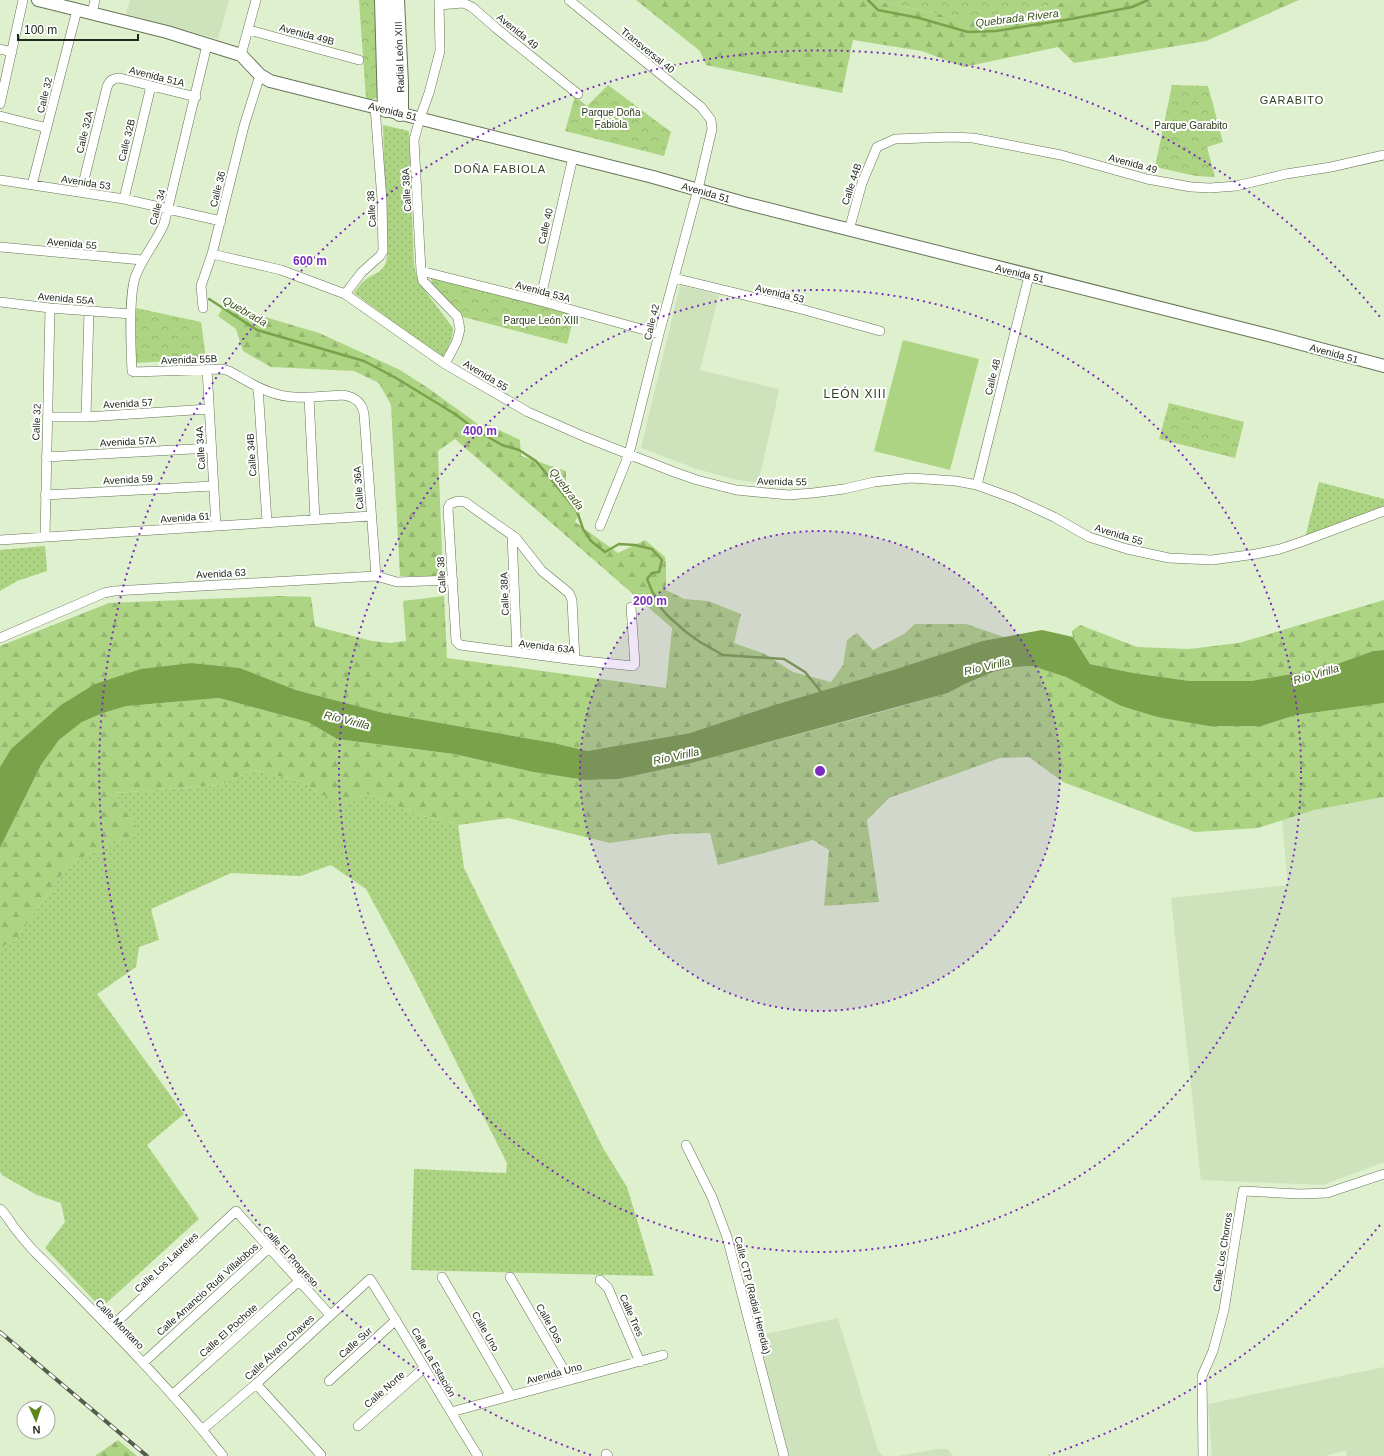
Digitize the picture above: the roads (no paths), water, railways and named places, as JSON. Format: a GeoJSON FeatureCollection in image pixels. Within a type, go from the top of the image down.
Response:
{"type":"FeatureCollection","features":[{"type":"Feature","properties":{"kind":"highway","name":"Radial León XIII"},"geometry":{"type":"LineString","coordinates":[[383,0],[387,110]]}},
{"type":"Feature","properties":{"kind":"highway","name":"Radial León XIII"},"geometry":{"type":"LineString","coordinates":[[387,110],[400,84],[396,0]]}},
{"type":"Feature","properties":{"kind":"highway"},"geometry":{"type":"LineString","coordinates":[[400,84],[404,0]]}},
{"type":"Feature","properties":{"kind":"street"},"geometry":{"type":"LineString","coordinates":[[0,104],[23,0]]}},
{"type":"Feature","properties":{"kind":"street"},"geometry":{"type":"LineString","coordinates":[[38,0],[167,32],[241,55],[256,0]]}},
{"type":"Feature","properties":{"kind":"street"},"geometry":{"type":"LineString","coordinates":[[92,14],[95,0]]}},
{"type":"Feature","properties":{"kind":"street","name":"Transversal 40"},"geometry":{"type":"LineString","coordinates":[[569,0],[701,107],[710,120]]}},
{"type":"Feature","properties":{"kind":"street","name":"Avenida 49"},"geometry":{"type":"LineString","coordinates":[[439,2],[463,3],[472,7],[578,94]]}},
{"type":"Feature","properties":{"kind":"street","name":"Calle 38A"},"geometry":{"type":"LineString","coordinates":[[439,2],[440,51],[429,93],[414,140],[421,271],[423,281],[457,316],[460,329],[457,341],[445,364]]}},
{"type":"Feature","properties":{"kind":"street","name":"Calle 32"},"geometry":{"type":"LineString","coordinates":[[32,185],[77,10]]}},
{"type":"Feature","properties":{"kind":"street","name":"Avenida 49B"},"geometry":{"type":"LineString","coordinates":[[249,30],[359,60]]}},
{"type":"Feature","properties":{"kind":"street","name":"Calle 34"},"geometry":{"type":"LineString","coordinates":[[132,372],[131,314],[134,279],[142,260],[160,234],[168,209],[196,97],[207,45]]}},
{"type":"Feature","properties":{"kind":"street"},"geometry":{"type":"LineString","coordinates":[[0,49],[12,52]]}},
{"type":"Feature","properties":{"kind":"street","name":"Avenida 51"},"geometry":{"type":"LineString","coordinates":[[241,55],[260,75],[270,81],[573,157],[698,189],[744,203],[1268,335],[1384,366]]}},
{"type":"Feature","properties":{"kind":"street","name":"Calle 36"},"geometry":{"type":"LineString","coordinates":[[203,308],[201,286],[212,254],[244,126],[260,75]]}},
{"type":"Feature","properties":{"kind":"street","name":"Avenida 51A"},"geometry":{"type":"LineString","coordinates":[[112,80],[120,78],[196,97]]}},
{"type":"Feature","properties":{"kind":"street","name":"Calle 32A"},"geometry":{"type":"LineString","coordinates":[[81,192],[107,87],[112,80]]}},
{"type":"Feature","properties":{"kind":"street","name":"Calle 32B"},"geometry":{"type":"LineString","coordinates":[[124,199],[151,86]]}},
{"type":"Feature","properties":{"kind":"street","name":"Calle 38"},"geometry":{"type":"LineString","coordinates":[[345,294],[362,272],[383,252],[382,192],[387,110]]}},
{"type":"Feature","properties":{"kind":"street"},"geometry":{"type":"LineString","coordinates":[[0,116],[47,128]]}},
{"type":"Feature","properties":{"kind":"street","name":"Calle 42"},"geometry":{"type":"LineString","coordinates":[[600,526],[629,454],[711,137],[712,129],[710,120]]}},
{"type":"Feature","properties":{"kind":"street","name":"Avenida 49"},"geometry":{"type":"LineString","coordinates":[[877,147],[895,139],[952,137],[973,138],[1061,155],[1147,179],[1191,187],[1210,188],[1236,186],[1286,174],[1331,167],[1384,155]]}},
{"type":"Feature","properties":{"kind":"street","name":"Calle 44B"},"geometry":{"type":"LineString","coordinates":[[849,230],[862,183],[877,147]]}},
{"type":"Feature","properties":{"kind":"street","name":"Calle 40"},"geometry":{"type":"LineString","coordinates":[[540,301],[573,157]]}},
{"type":"Feature","properties":{"kind":"street","name":"Avenida 53"},"geometry":{"type":"LineString","coordinates":[[0,180],[124,199],[221,221]]}},
{"type":"Feature","properties":{"kind":"street","name":"Avenida 55"},"geometry":{"type":"LineString","coordinates":[[0,247],[142,260]]}},
{"type":"Feature","properties":{"kind":"street","name":"Avenida 55"},"geometry":{"type":"LineString","coordinates":[[212,254],[281,270],[345,294],[445,364],[528,412],[585,437],[697,480],[736,490],[789,495],[844,489],[874,482],[911,478],[977,485],[1015,499],[1054,517],[1089,537],[1127,549],[1169,558],[1212,560],[1268,551],[1301,542],[1384,511]]}},
{"type":"Feature","properties":{"kind":"street","name":"Avenida 53A"},"geometry":{"type":"LineString","coordinates":[[421,271],[540,301],[659,334]]}},
{"type":"Feature","properties":{"kind":"street","name":"Calle 48"},"geometry":{"type":"LineString","coordinates":[[977,485],[1029,276]]}},
{"type":"Feature","properties":{"kind":"street","name":"Avenida 53"},"geometry":{"type":"LineString","coordinates":[[674,278],[801,309],[880,331]]}},
{"type":"Feature","properties":{"kind":"street","name":"Avenida 55A"},"geometry":{"type":"LineString","coordinates":[[0,302],[50,308],[131,314]]}},
{"type":"Feature","properties":{"kind":"street","name":"Calle 32"},"geometry":{"type":"LineString","coordinates":[[45,536],[50,308]]}},
{"type":"Feature","properties":{"kind":"street"},"geometry":{"type":"LineString","coordinates":[[86,417],[89,311]]}},
{"type":"Feature","properties":{"kind":"street","name":"Avenida 55B"},"geometry":{"type":"LineString","coordinates":[[132,372],[207,369],[229,370],[258,387],[269,392],[286,396],[309,397],[343,395],[358,400]]}},
{"type":"Feature","properties":{"kind":"street","name":"Calle 34A"},"geometry":{"type":"LineString","coordinates":[[207,369],[216,526]]}},
{"type":"Feature","properties":{"kind":"street","name":"Calle 34B"},"geometry":{"type":"LineString","coordinates":[[258,387],[267,522]]}},
{"type":"Feature","properties":{"kind":"street"},"geometry":{"type":"LineString","coordinates":[[309,397],[315,520]]}},
{"type":"Feature","properties":{"kind":"street","name":"Calle 36A"},"geometry":{"type":"LineString","coordinates":[[358,400],[364,414],[376,576]]}},
{"type":"Feature","properties":{"kind":"street","name":"Avenida 57"},"geometry":{"type":"LineString","coordinates":[[48,417],[86,417],[209,409]]}},
{"type":"Feature","properties":{"kind":"street","name":"Avenida 57A"},"geometry":{"type":"LineString","coordinates":[[46,457],[211,448]]}},
{"type":"Feature","properties":{"kind":"street","name":"Avenida 59"},"geometry":{"type":"LineString","coordinates":[[45,495],[213,486]]}},
{"type":"Feature","properties":{"kind":"street","name":"Calle 38"},"geometry":{"type":"LineString","coordinates":[[459,644],[456,641],[448,508],[450,504],[458,501],[465,502],[512,535]]}},
{"type":"Feature","properties":{"kind":"street","name":"Avenida 61"},"geometry":{"type":"LineString","coordinates":[[0,540],[371,516]]}},
{"type":"Feature","properties":{"kind":"street"},"geometry":{"type":"LineString","coordinates":[[512,535],[542,571],[569,593],[572,600],[575,660]]}},
{"type":"Feature","properties":{"kind":"street","name":"Calle 38A"},"geometry":{"type":"LineString","coordinates":[[512,535],[517,653]]}},
{"type":"Feature","properties":{"kind":"street","name":"Avenida 63"},"geometry":{"type":"LineString","coordinates":[[0,638],[104,593],[114,591],[376,576],[398,582],[453,580]]}},
{"type":"Feature","properties":{"kind":"street","name":"Avenida 63A"},"geometry":{"type":"LineString","coordinates":[[459,644],[517,653],[633,666],[635,664],[631,607]]}},
{"type":"Feature","properties":{"kind":"street","name":"Calle CTP (Radial Heredia)"},"geometry":{"type":"LineString","coordinates":[[686,1145],[712,1197],[727,1237],[784,1456]]}},
{"type":"Feature","properties":{"kind":"street","name":"Calle Los Chorros"},"geometry":{"type":"LineString","coordinates":[[1203,1456],[1202,1376],[1213,1351],[1224,1310],[1244,1191],[1300,1194],[1327,1193],[1384,1174]]}},
{"type":"Feature","properties":{"kind":"street","name":"Calle Montano"},"geometry":{"type":"LineString","coordinates":[[0,1209],[16,1231],[39,1256],[110,1328],[172,1395],[223,1456]]}},
{"type":"Feature","properties":{"kind":"street","name":"Calle Los Laureles"},"geometry":{"type":"LineString","coordinates":[[110,1328],[236,1211]]}},
{"type":"Feature","properties":{"kind":"street","name":"Calle El Progreso"},"geometry":{"type":"LineString","coordinates":[[236,1211],[330,1315]]}},
{"type":"Feature","properties":{"kind":"street","name":"Calle Amancio Rudi Villalobos"},"geometry":{"type":"LineString","coordinates":[[143,1363],[269,1248]]}},
{"type":"Feature","properties":{"kind":"street","name":"Calle Uno"},"geometry":{"type":"LineString","coordinates":[[442,1277],[511,1396]]}},
{"type":"Feature","properties":{"kind":"street","name":"Calle Dos"},"geometry":{"type":"LineString","coordinates":[[510,1277],[570,1380]]}},
{"type":"Feature","properties":{"kind":"street","name":"Calle Álvaro Chaves"},"geometry":{"type":"LineString","coordinates":[[202,1430],[256,1384],[370,1279]]}},
{"type":"Feature","properties":{"kind":"street","name":"Calle La Estación"},"geometry":{"type":"LineString","coordinates":[[370,1279],[478,1456]]}},
{"type":"Feature","properties":{"kind":"street","name":"Calle El Pochote"},"geometry":{"type":"LineString","coordinates":[[172,1395],[299,1280]]}},
{"type":"Feature","properties":{"kind":"street","name":"Calle Tres"},"geometry":{"type":"LineString","coordinates":[[600,1280],[608,1288],[640,1362]]}},
{"type":"Feature","properties":{"kind":"street","name":"Calle Sur"},"geometry":{"type":"LineString","coordinates":[[329,1381],[396,1320]]}},
{"type":"Feature","properties":{"kind":"street","name":"Avenida Uno"},"geometry":{"type":"LineString","coordinates":[[451,1412],[663,1355]]}},
{"type":"Feature","properties":{"kind":"street","name":"Calle Norte"},"geometry":{"type":"LineString","coordinates":[[358,1426],[424,1368]]}},
{"type":"Feature","properties":{"kind":"street"},"geometry":{"type":"LineString","coordinates":[[256,1384],[321,1455]]}},
{"type":"Feature","properties":{"kind":"water","name":"Río Virilla"},"geometry":{"type":"Polygon","coordinates":[[[1042,630],[1073,637],[1090,664],[1133,673],[1190,681],[1251,681],[1326,668],[1373,651],[1384,650],[1384,703],[1296,715],[1261,726],[1209,726],[1157,717],[1121,706],[1066,677],[1032,666],[1014,667],[993,672],[948,693],[688,764],[619,779],[585,780],[533,772],[454,754],[337,739],[308,722],[219,698],[127,706],[103,713],[82,722],[59,740],[41,765],[0,848],[0,767],[11,749],[61,705],[95,684],[141,669],[192,663],[240,668],[296,690],[384,713],[554,743],[587,751],[690,733],[774,705],[896,669],[982,641],[1042,630]]]}},
{"type":"Feature","properties":{"kind":"waterway","name":"Quebrada Rivera"},"geometry":{"type":"LineString","coordinates":[[868,0],[878,10],[919,18],[968,32],[996,31],[1071,19],[1132,7],[1148,0]]}},
{"type":"Feature","properties":{"kind":"waterway","name":"Quebrada"},"geometry":{"type":"LineString","coordinates":[[209,299],[257,330],[364,361],[396,378],[455,414],[476,430],[502,445],[519,450],[536,461],[577,511],[583,529],[591,541],[605,552],[619,544],[635,545],[652,549],[662,560],[659,572],[652,573],[647,579],[657,603],[667,615],[686,632],[723,655],[784,659],[805,672],[822,693]]}},
{"type":"Feature","properties":{"kind":"railway"},"geometry":{"type":"LineString","coordinates":[[0,1332],[147,1456]]}},
{"type":"Feature","properties":{"kind":"district","name":"GARABITO"},"geometry":{"type":"Point","coordinates":[1292,100]}},
{"type":"Feature","properties":{"kind":"district","name":"DOÑA FABIOLA"},"geometry":{"type":"Point","coordinates":[500,169]}},
{"type":"Feature","properties":{"kind":"district","name":"LEÓN XIII"},"geometry":{"type":"Point","coordinates":[855,394]}},
{"type":"Feature","properties":{"kind":"park label","name":"Parque Doña Fabiola"},"geometry":{"type":"Point","coordinates":[611,118]}},
{"type":"Feature","properties":{"kind":"park label","name":"Parque Garabito"},"geometry":{"type":"Point","coordinates":[1191,125]}},
{"type":"Feature","properties":{"kind":"park label","name":"Parque León XIII"},"geometry":{"type":"Point","coordinates":[541,320]}}]}
